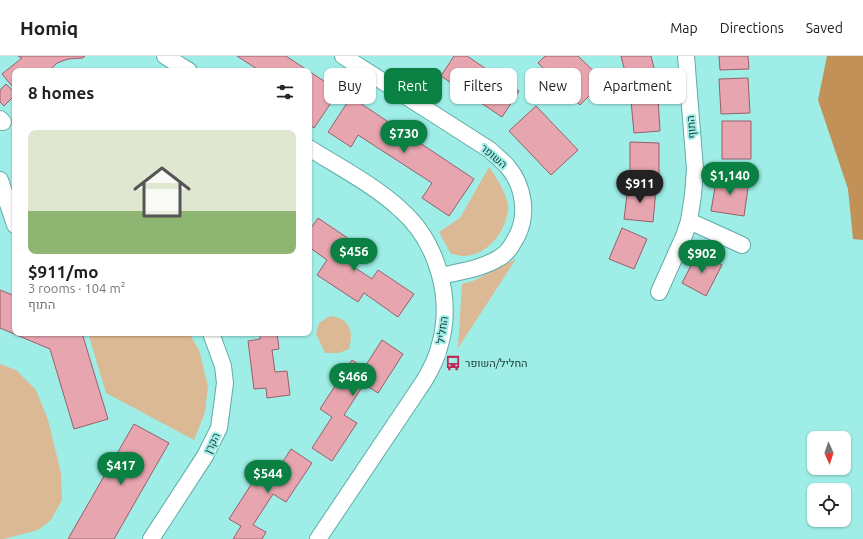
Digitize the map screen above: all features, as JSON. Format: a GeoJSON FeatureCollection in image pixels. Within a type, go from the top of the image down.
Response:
{"type":"FeatureCollection","features":[{"type":"Feature","properties":{"kind":"street"},"geometry":{"type":"LineString","coordinates":[[165,56],[184,68]]}},
{"type":"Feature","properties":{"kind":"street","name":"השופר"},"geometry":{"type":"LineString","coordinates":[[343,56],[490,150],[508,167],[522,193],[524,208],[522,221],[519,232],[510,248],[501,257],[484,266],[441,276]]}},
{"type":"Feature","properties":{"kind":"street","name":"התוף"},"geometry":{"type":"LineString","coordinates":[[659,292],[684,236],[689,221],[695,169],[686,56]]}},
{"type":"Feature","properties":{"kind":"street","name":"החליל"},"geometry":{"type":"LineString","coordinates":[[312,150],[386,197],[412,220],[423,236],[438,265],[443,291],[445,319],[439,348],[433,365],[424,381],[318,539]]}},
{"type":"Feature","properties":{"kind":"street"},"geometry":{"type":"LineString","coordinates":[[0,180],[12,216]]}},
{"type":"Feature","properties":{"kind":"street"},"geometry":{"type":"LineString","coordinates":[[689,221],[742,245]]}},
{"type":"Feature","properties":{"kind":"street","name":"הקרן"},"geometry":{"type":"LineString","coordinates":[[151,539],[205,456],[219,428],[225,384],[223,366],[212,336]]}},
{"type":"Feature","properties":{"kind":"shaded area"},"geometry":{"type":"Polygon","coordinates":[[[827,56],[863,56],[863,240],[853,239],[848,189],[818,100],[827,56]]]}},
{"type":"Feature","properties":{"kind":"shaded area"},"geometry":{"type":"Polygon","coordinates":[[[489,167],[502,187],[508,204],[504,226],[494,241],[480,252],[463,256],[451,254],[439,232],[460,218],[489,167]]]}},
{"type":"Feature","properties":{"kind":"shaded area"},"geometry":{"type":"Polygon","coordinates":[[[516,259],[458,348],[462,284],[473,281],[516,259]]]}},
{"type":"Feature","properties":{"kind":"shaded area"},"geometry":{"type":"Polygon","coordinates":[[[330,316],[342,319],[349,326],[351,337],[349,349],[339,353],[325,353],[316,334],[319,323],[330,316]]]}},
{"type":"Feature","properties":{"kind":"shaded area"},"geometry":{"type":"Polygon","coordinates":[[[89,336],[191,336],[199,350],[208,386],[205,412],[194,440],[106,393],[89,336]]]}},
{"type":"Feature","properties":{"kind":"shaded area"},"geometry":{"type":"Polygon","coordinates":[[[0,364],[16,370],[36,390],[48,420],[61,473],[62,500],[51,520],[38,530],[4,539],[0,539],[0,364]]]}},
{"type":"Feature","properties":{"kind":"building"},"geometry":{"type":"Polygon","coordinates":[[[18,56],[85,56],[83,58],[68,59],[57,63],[52,68],[12,68],[12,86],[2,74],[22,58],[18,56]]]}},
{"type":"Feature","properties":{"kind":"building"},"geometry":{"type":"Polygon","coordinates":[[[237,56],[286,56],[304,68],[255,68],[237,56]]]}},
{"type":"Feature","properties":{"kind":"building"},"geometry":{"type":"Polygon","coordinates":[[[454,56],[467,56],[485,68],[450,68],[450,82],[442,77],[454,56]]]}},
{"type":"Feature","properties":{"kind":"building"},"geometry":{"type":"Polygon","coordinates":[[[545,56],[578,56],[590,68],[589,68],[589,96],[581,104],[581,68],[543,68],[538,63],[545,56]]]}},
{"type":"Feature","properties":{"kind":"building"},"geometry":{"type":"Polygon","coordinates":[[[621,56],[651,56],[654,68],[624,68],[621,56]]]}},
{"type":"Feature","properties":{"kind":"building"},"geometry":{"type":"Polygon","coordinates":[[[719,56],[748,56],[749,69],[720,70],[719,56]]]}},
{"type":"Feature","properties":{"kind":"building"},"geometry":{"type":"Polygon","coordinates":[[[312,73],[324,81],[324,104],[330,104],[314,128],[312,126],[312,73]]]}},
{"type":"Feature","properties":{"kind":"building"},"geometry":{"type":"Polygon","coordinates":[[[748,78],[750,113],[721,114],[719,79],[748,78]]]}},
{"type":"Feature","properties":{"kind":"building"},"geometry":{"type":"Polygon","coordinates":[[[6,84],[12,90],[12,98],[4,106],[0,102],[0,90],[6,84]]]}},
{"type":"Feature","properties":{"kind":"building"},"geometry":{"type":"Polygon","coordinates":[[[346,104],[362,104],[474,179],[449,216],[422,198],[432,183],[358,135],[351,147],[328,132],[346,104]]]}},
{"type":"Feature","properties":{"kind":"building"},"geometry":{"type":"Polygon","coordinates":[[[483,104],[510,104],[502,117],[483,104]]]}},
{"type":"Feature","properties":{"kind":"building"},"geometry":{"type":"Polygon","coordinates":[[[631,104],[658,104],[660,131],[634,133],[631,104]]]}},
{"type":"Feature","properties":{"kind":"building"},"geometry":{"type":"Polygon","coordinates":[[[536,106],[578,150],[551,175],[509,131],[536,106]]]}},
{"type":"Feature","properties":{"kind":"building"},"geometry":{"type":"Polygon","coordinates":[[[722,121],[751,121],[751,159],[722,159],[722,121]]]}},
{"type":"Feature","properties":{"kind":"building"},"geometry":{"type":"Polygon","coordinates":[[[630,142],[659,143],[659,177],[630,176],[630,142]]]}},
{"type":"Feature","properties":{"kind":"building"},"geometry":{"type":"Polygon","coordinates":[[[717,176],[749,181],[744,216],[711,211],[717,176]]]}},
{"type":"Feature","properties":{"kind":"building"},"geometry":{"type":"Polygon","coordinates":[[[628,186],[656,189],[653,222],[624,219],[628,186]]]}},
{"type":"Feature","properties":{"kind":"building"},"geometry":{"type":"Polygon","coordinates":[[[318,218],[352,241],[340,258],[372,279],[378,270],[414,294],[398,317],[364,293],[358,302],[317,275],[327,260],[312,249],[312,227],[318,218]]]}},
{"type":"Feature","properties":{"kind":"building"},"geometry":{"type":"Polygon","coordinates":[[[622,228],[647,239],[634,269],[609,259],[622,228]]]}},
{"type":"Feature","properties":{"kind":"building"},"geometry":{"type":"Polygon","coordinates":[[[698,252],[722,265],[706,296],[682,283],[698,252]]]}},
{"type":"Feature","properties":{"kind":"building"},"geometry":{"type":"Polygon","coordinates":[[[0,290],[12,295],[12,333],[0,328],[0,290]]]}},
{"type":"Feature","properties":{"kind":"building"},"geometry":{"type":"Polygon","coordinates":[[[19,336],[83,336],[108,419],[74,429],[50,349],[19,336]]]}},
{"type":"Feature","properties":{"kind":"building"},"geometry":{"type":"Polygon","coordinates":[[[260,336],[277,336],[279,349],[272,350],[275,372],[287,371],[290,395],[267,398],[266,388],[254,389],[248,341],[260,339],[260,336]]]}},
{"type":"Feature","properties":{"kind":"building"},"geometry":{"type":"Polygon","coordinates":[[[382,340],[403,354],[378,393],[364,384],[344,415],[357,423],[332,461],[312,448],[332,417],[320,409],[352,360],[364,368],[382,340]]]}},
{"type":"Feature","properties":{"kind":"building"},"geometry":{"type":"Polygon","coordinates":[[[134,424],[169,443],[114,539],[68,539],[134,424]]]}},
{"type":"Feature","properties":{"kind":"building"},"geometry":{"type":"Polygon","coordinates":[[[291,449],[312,463],[286,502],[273,494],[253,525],[266,532],[262,539],[233,539],[241,526],[229,519],[261,469],[273,477],[291,449]]]}},
{"type":"Feature","properties":{"kind":"place","name":"החליל/השופר"},"geometry":{"type":"Point","coordinates":[453,363]}}]}
